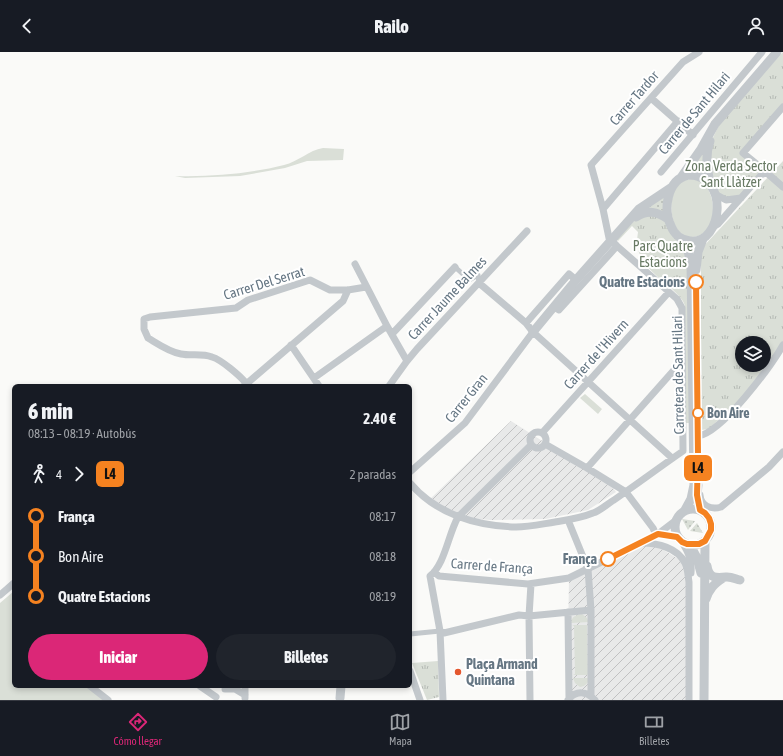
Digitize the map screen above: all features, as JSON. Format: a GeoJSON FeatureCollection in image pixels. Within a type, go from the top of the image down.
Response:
{"type":"FeatureCollection","features":[{"type":"Feature","properties":{"kind":"street","name":"Carrer Tardor"},"geometry":{"type":"LineString","coordinates":[[603,209],[591,165],[683,62],[700,52]]}},
{"type":"Feature","properties":{"kind":"street","name":"Carrer de Sant Hilari"},"geometry":{"type":"LineString","coordinates":[[660,172],[762,52]]}},
{"type":"Feature","properties":{"kind":"street"},"geometry":{"type":"LineString","coordinates":[[554,307],[559,310],[614,243],[639,209],[672,187],[682,176],[701,149],[715,124],[772,54]]}},
{"type":"Feature","properties":{"kind":"street"},"geometry":{"type":"LineString","coordinates":[[651,98],[693,135]]}},
{"type":"Feature","properties":{"kind":"street"},"geometry":{"type":"LineString","coordinates":[[783,107],[743,153],[783,187]]}},
{"type":"Feature","properties":{"kind":"street"},"geometry":{"type":"LineString","coordinates":[[412,485],[428,501],[458,517],[478,523],[516,527],[533,526],[568,520],[594,513],[626,492],[682,450],[682,308],[677,299],[609,238],[603,209],[678,121]]}},
{"type":"Feature","properties":{"kind":"street"},"geometry":{"type":"LineString","coordinates":[[713,228],[717,204],[706,166],[707,150],[715,124]]}},
{"type":"Feature","properties":{"kind":"street"},"geometry":{"type":"LineString","coordinates":[[672,187],[667,203],[668,219],[672,229],[683,240],[692,241],[703,239],[760,176],[765,173]]}},
{"type":"Feature","properties":{"kind":"street"},"geometry":{"type":"LineString","coordinates":[[682,176],[698,176],[710,183]]}},
{"type":"Feature","properties":{"kind":"street"},"geometry":{"type":"LineString","coordinates":[[715,194],[726,200],[741,198]]}},
{"type":"Feature","properties":{"kind":"street"},"geometry":{"type":"LineString","coordinates":[[628,222],[647,211],[656,212],[668,219]]}},
{"type":"Feature","properties":{"kind":"street","name":"Carrer Jaume Balmes"},"geometry":{"type":"LineString","coordinates":[[390,384],[407,361],[527,231]]}},
{"type":"Feature","properties":{"kind":"street","name":"Carretera de Sant Hilari"},"geometry":{"type":"LineString","coordinates":[[700,510],[697,495],[698,436],[696,264],[698,252],[703,239]]}},
{"type":"Feature","properties":{"kind":"street","name":"Carretera de Sant Hilari"},"geometry":{"type":"LineString","coordinates":[[683,240],[687,247],[691,263],[694,481],[691,499],[685,510]]}},
{"type":"Feature","properties":{"kind":"street"},"geometry":{"type":"LineString","coordinates":[[533,332],[576,280],[614,243]]}},
{"type":"Feature","properties":{"kind":"street"},"geometry":{"type":"LineString","coordinates":[[355,264],[407,361]]}},
{"type":"Feature","properties":{"kind":"street"},"geometry":{"type":"LineString","coordinates":[[392,334],[455,267],[465,274],[474,270],[469,280],[478,275],[479,283],[526,323],[533,332],[672,458]]}},
{"type":"Feature","properties":{"kind":"street"},"geometry":{"type":"LineString","coordinates":[[526,323],[569,274],[576,280]]}},
{"type":"Feature","properties":{"kind":"street","name":"Carrer Del Serrat"},"geometry":{"type":"LineString","coordinates":[[244,384],[241,377],[212,357],[196,354],[181,354],[171,351],[148,338],[144,329],[144,319],[150,317],[236,308],[248,300],[310,280],[330,290],[348,290],[366,287]]}},
{"type":"Feature","properties":{"kind":"street"},"geometry":{"type":"LineString","coordinates":[[246,384],[343,301],[348,290]]}},
{"type":"Feature","properties":{"kind":"street","name":"Carrer de l'Hivern"},"geometry":{"type":"LineString","coordinates":[[542,433],[669,292]]}},
{"type":"Feature","properties":{"kind":"street"},"geometry":{"type":"LineString","coordinates":[[314,378],[387,326]]}},
{"type":"Feature","properties":{"kind":"street","name":"Carrer Gran"},"geometry":{"type":"LineString","coordinates":[[412,470],[465,423],[533,332]]}},
{"type":"Feature","properties":{"kind":"street"},"geometry":{"type":"LineString","coordinates":[[291,345],[318,384]]}},
{"type":"Feature","properties":{"kind":"street"},"geometry":{"type":"LineString","coordinates":[[698,436],[706,435],[755,386],[783,345]]}},
{"type":"Feature","properties":{"kind":"street"},"geometry":{"type":"LineString","coordinates":[[587,468],[682,361]]}},
{"type":"Feature","properties":{"kind":"street"},"geometry":{"type":"LineString","coordinates":[[535,432],[542,433],[545,437],[545,444],[537,448],[532,445],[529,440],[531,435],[535,432]]}},
{"type":"Feature","properties":{"kind":"street"},"geometry":{"type":"LineString","coordinates":[[545,444],[626,492],[657,534],[699,544],[705,541]]}},
{"type":"Feature","properties":{"kind":"street"},"geometry":{"type":"LineString","coordinates":[[443,700],[440,631],[432,574],[439,566],[453,525],[458,517],[532,445]]}},
{"type":"Feature","properties":{"kind":"street"},"geometry":{"type":"LineString","coordinates":[[698,479],[702,503],[707,507],[714,509],[720,507],[753,480],[783,452]]}},
{"type":"Feature","properties":{"kind":"street"},"geometry":{"type":"LineString","coordinates":[[704,606],[699,564],[674,527],[678,516],[685,510],[694,508],[705,513],[711,524],[711,530],[705,541],[704,700]]}},
{"type":"Feature","properties":{"kind":"street"},"geometry":{"type":"LineString","coordinates":[[568,520],[588,569],[591,610],[593,698],[582,692],[577,693],[568,699]]}},
{"type":"Feature","properties":{"kind":"street","name":"Carrer de França"},"geometry":{"type":"LineString","coordinates":[[432,574],[439,576],[531,584],[569,578],[657,534],[675,522]]}},
{"type":"Feature","properties":{"kind":"street"},"geometry":{"type":"LineString","coordinates":[[683,541],[692,564],[688,582]]}},
{"type":"Feature","properties":{"kind":"street"},"geometry":{"type":"LineString","coordinates":[[641,542],[653,543],[674,552],[680,556],[687,568],[689,700]]}},
{"type":"Feature","properties":{"kind":"street"},"geometry":{"type":"LineString","coordinates":[[705,557],[708,573],[711,576],[740,580]]}},
{"type":"Feature","properties":{"kind":"street"},"geometry":{"type":"LineString","coordinates":[[704,606],[707,594],[713,585],[723,578]]}},
{"type":"Feature","properties":{"kind":"street"},"geometry":{"type":"LineString","coordinates":[[530,700],[529,616],[531,584]]}},
{"type":"Feature","properties":{"kind":"street"},"geometry":{"type":"LineString","coordinates":[[0,595],[12,585]]}},
{"type":"Feature","properties":{"kind":"street"},"geometry":{"type":"LineString","coordinates":[[412,634],[440,631],[444,633],[519,615],[529,616],[591,610]]}},
{"type":"Feature","properties":{"kind":"street"},"geometry":{"type":"LineString","coordinates":[[568,612],[568,699]]}},
{"type":"Feature","properties":{"kind":"street"},"geometry":{"type":"LineString","coordinates":[[412,677],[420,700]]}},
{"type":"Feature","properties":{"kind":"street"},"geometry":{"type":"LineString","coordinates":[[93,688],[108,700]]}},
{"type":"Feature","properties":{"kind":"street"},"geometry":{"type":"LineString","coordinates":[[202,688],[215,699],[225,688]]}},
{"type":"Feature","properties":{"kind":"street"},"geometry":{"type":"LineString","coordinates":[[230,688],[235,689],[245,698]]}},
{"type":"Feature","properties":{"kind":"street"},"geometry":{"type":"LineString","coordinates":[[244,688],[245,698]]}},
{"type":"Feature","properties":{"kind":"street"},"geometry":{"type":"LineString","coordinates":[[340,688],[340,699]]}},
{"type":"Feature","properties":{"kind":"shaded area"},"geometry":{"type":"Polygon","coordinates":[[[511,421],[610,484],[616,492],[588,510],[545,519],[490,520],[458,517],[428,501],[511,421]]]}},
{"type":"Feature","properties":{"kind":"shaded area"},"geometry":{"type":"Polygon","coordinates":[[[650,542],[692,567],[690,700],[567,700],[569,578],[650,542]]]}},
{"type":"Feature","properties":{"kind":"green space","name":"Zona Verda Sector Sant Llàtzer"},"geometry":{"type":"Polygon","coordinates":[[[783,52],[783,107],[743,152],[764,170],[741,198],[726,200],[715,194],[707,150],[719,125],[731,109],[783,52]]]}},
{"type":"Feature","properties":{"kind":"green space"},"geometry":{"type":"Polygon","coordinates":[[[323,148],[344,149],[343,160],[307,161],[285,168],[240,176],[185,178],[175,176],[202,176],[257,171],[289,163],[313,151],[323,148]]]}},
{"type":"Feature","properties":{"kind":"green space"},"geometry":{"type":"Polygon","coordinates":[[[703,153],[705,175],[690,171],[703,153]]]}},
{"type":"Feature","properties":{"kind":"green space","name":"Zona Verda Sector Sant Llàtzer"},"geometry":{"type":"Polygon","coordinates":[[[783,161],[783,343],[771,361],[771,336],[735,336],[735,372],[764,372],[755,385],[709,429],[701,430],[701,249],[783,161]]]}},
{"type":"Feature","properties":{"kind":"green space"},"geometry":{"type":"Polygon","coordinates":[[[692,179],[705,185],[712,199],[713,208],[710,224],[706,231],[700,235],[692,237],[684,235],[678,230],[672,213],[672,203],[673,194],[677,186],[683,181],[692,179]]]}},
{"type":"Feature","properties":{"kind":"green space"},"geometry":{"type":"Polygon","coordinates":[[[665,194],[664,211],[644,208],[665,194]]]}},
{"type":"Feature","properties":{"kind":"green space","name":"Parc Quatre Estacions"},"geometry":{"type":"Polygon","coordinates":[[[646,214],[663,218],[687,253],[690,306],[685,306],[678,295],[646,265],[639,251],[637,242],[638,232],[632,226],[618,241],[616,239],[633,222],[646,214]]]}},
{"type":"Feature","properties":{"kind":"green space"},"geometry":{"type":"Polygon","coordinates":[[[685,306],[690,306],[692,423],[686,423],[685,306]]]}},
{"type":"Feature","properties":{"kind":"green space"},"geometry":{"type":"Polygon","coordinates":[[[585,394],[602,409],[598,414],[580,398],[585,394]]]}},
{"type":"Feature","properties":{"kind":"green space"},"geometry":{"type":"Polygon","coordinates":[[[682,519],[695,521],[688,530],[682,519]]]}},
{"type":"Feature","properties":{"kind":"green space"},"geometry":{"type":"Polygon","coordinates":[[[697,523],[703,533],[690,531],[697,523]]]}},
{"type":"Feature","properties":{"kind":"green space"},"geometry":{"type":"Polygon","coordinates":[[[12,593],[12,688],[89,688],[103,700],[0,700],[0,603],[12,593]]]}},
{"type":"Feature","properties":{"kind":"green space"},"geometry":{"type":"Polygon","coordinates":[[[582,614],[589,622],[571,623],[575,616],[582,614]]]}},
{"type":"Feature","properties":{"kind":"green space"},"geometry":{"type":"Polygon","coordinates":[[[572,625],[589,625],[587,626],[588,674],[590,675],[573,675],[575,674],[574,626],[572,625]]]}},
{"type":"Feature","properties":{"kind":"green space"},"geometry":{"type":"Polygon","coordinates":[[[438,661],[439,697],[427,700],[412,663],[438,661]]]}},
{"type":"Feature","properties":{"kind":"green space"},"geometry":{"type":"Polygon","coordinates":[[[573,678],[590,678],[584,686],[580,687],[575,683],[573,678]]]}},
{"type":"Feature","properties":{"kind":"bus line","name":"L4"},"geometry":{"type":"LineString","coordinates":[[608,559],[658,534],[666,534],[677,537],[682,542],[693,545],[705,541],[711,530],[709,518],[700,510],[697,495],[696,282]]}},
{"type":"Feature","properties":{"kind":"place","name":"Quatre Estacions"},"geometry":{"type":"Point","coordinates":[696,282]}},
{"type":"Feature","properties":{"kind":"place","name":"Bon Aire"},"geometry":{"type":"Point","coordinates":[698,413]}},
{"type":"Feature","properties":{"kind":"place","name":"França"},"geometry":{"type":"Point","coordinates":[608,559]}},
{"type":"Feature","properties":{"kind":"place","name":"Plaça Armand Quintana"},"geometry":{"type":"Point","coordinates":[458,672]}}]}
